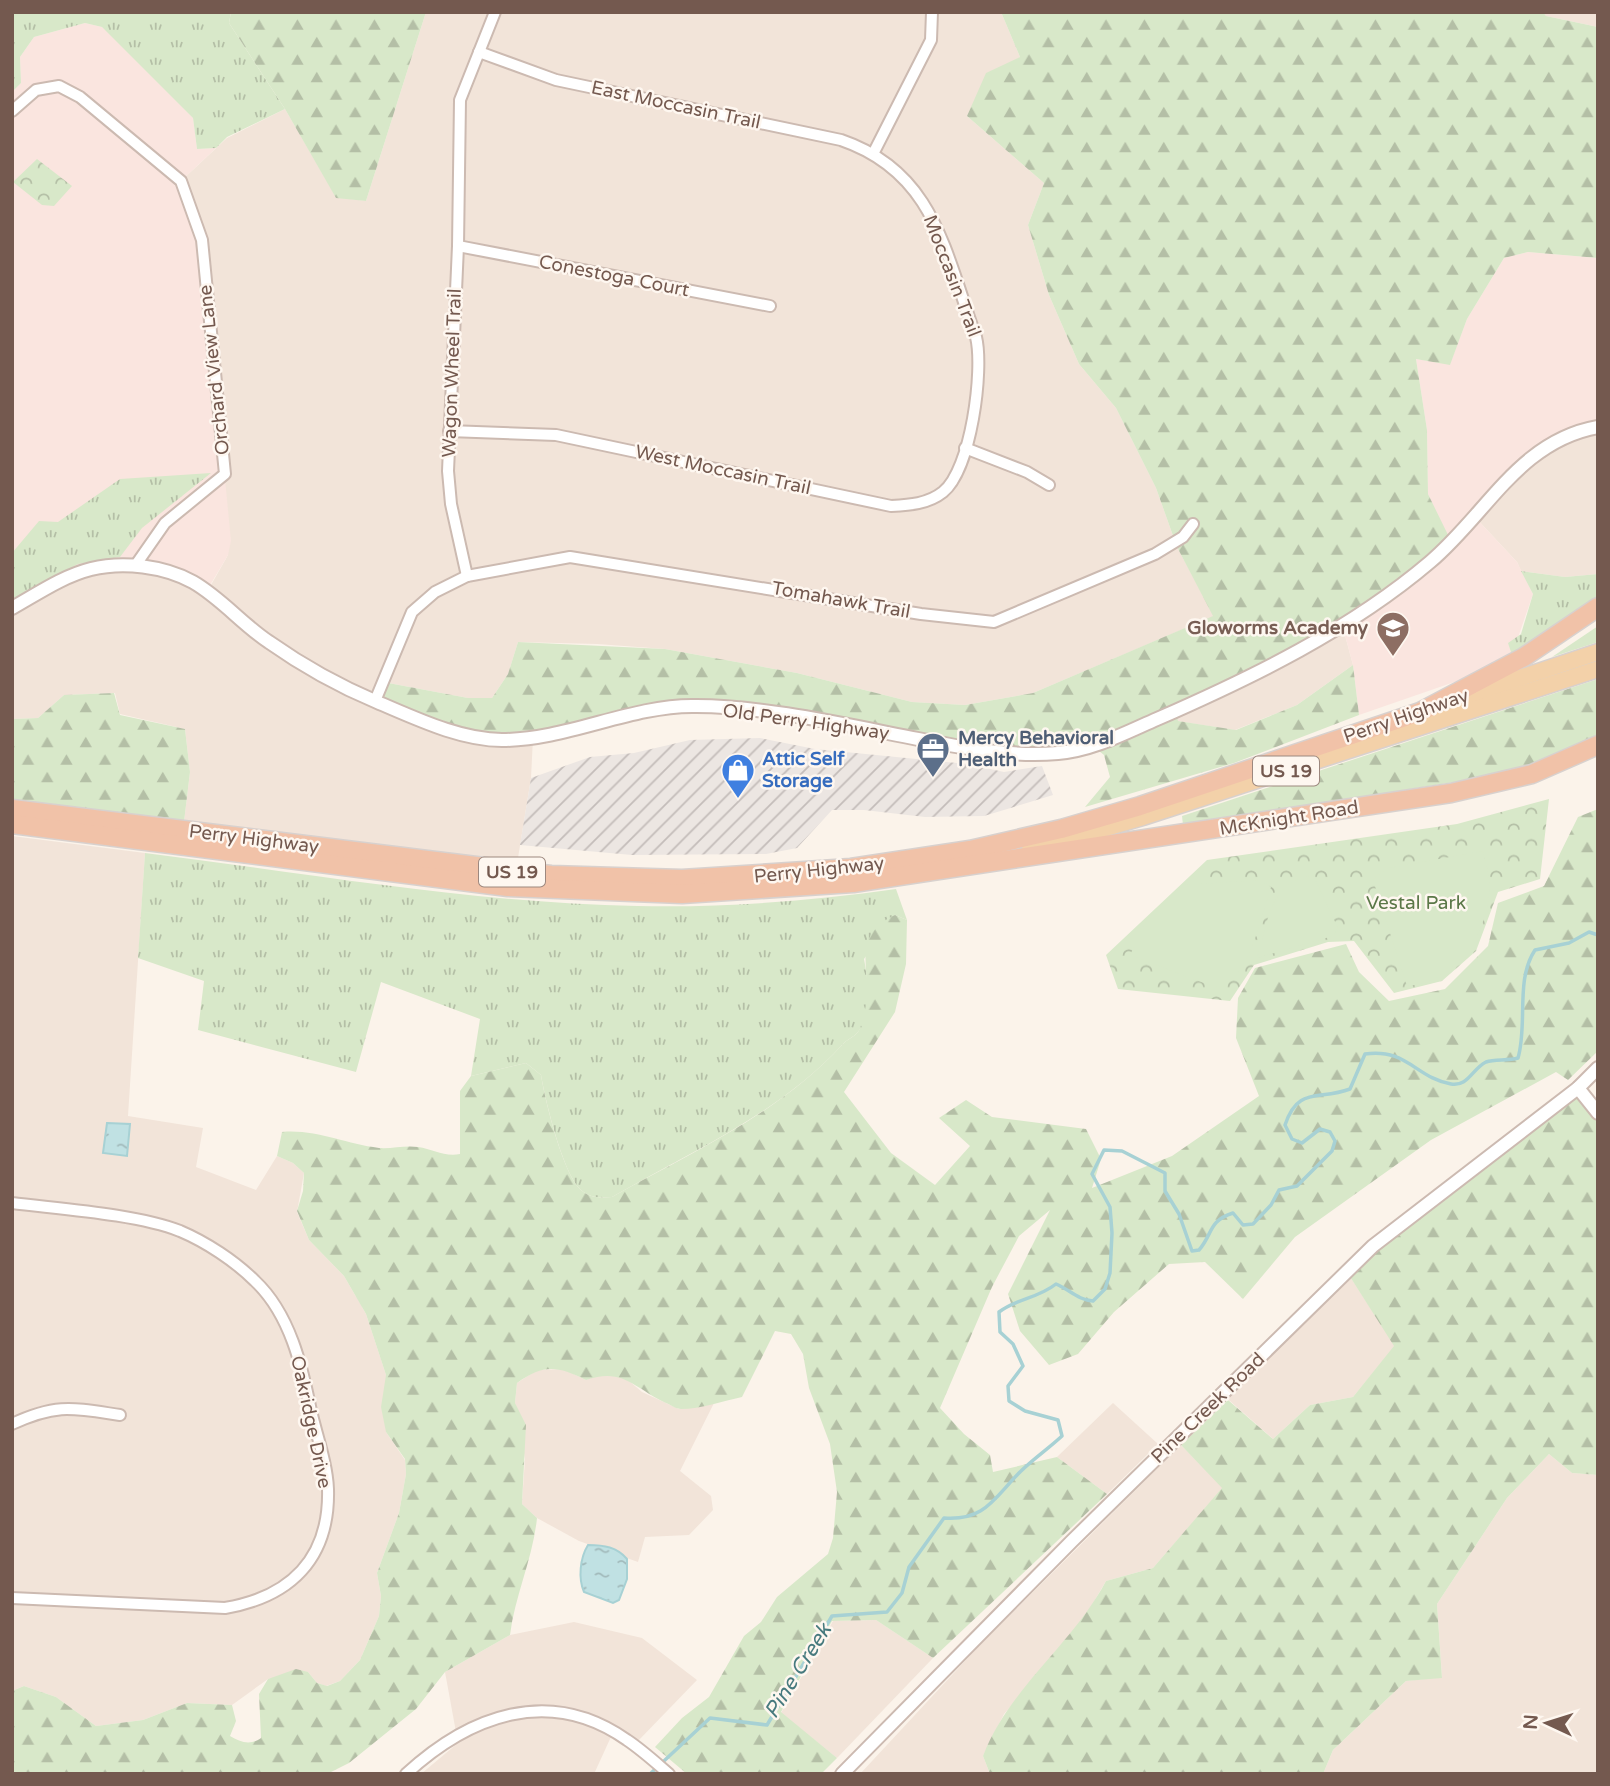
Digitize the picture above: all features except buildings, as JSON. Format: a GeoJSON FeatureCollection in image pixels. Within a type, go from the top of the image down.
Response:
{"type":"FeatureCollection","features":[{"type":"Feature","properties":{"kind":"highway"},"geometry":{"type":"LineString","coordinates":[[1420,712],[1524,657],[1598,607]]}},
{"type":"Feature","properties":{"kind":"highway","name":"Perry Highway"},"geometry":{"type":"LineString","coordinates":[[12,808],[530,873],[638,879],[767,876],[903,861],[1061,829],[1140,806],[1420,712]]}},
{"type":"Feature","properties":{"kind":"highway","name":"McKnight Road"},"geometry":{"type":"LineString","coordinates":[[973,865],[1474,789],[1551,767],[1598,745]]}},
{"type":"Feature","properties":{"kind":"highway","name":"Perry Highway"},"geometry":{"type":"LineString","coordinates":[[12,824],[465,882],[595,893],[768,891],[853,883],[973,865]]}},
{"type":"Feature","properties":{"kind":"main road","name":"Perry Highway"},"geometry":{"type":"LineString","coordinates":[[1420,712],[1598,652]]}},
{"type":"Feature","properties":{"kind":"main road","name":"Perry Highway"},"geometry":{"type":"LineString","coordinates":[[973,865],[1143,817],[1598,669]]}},
{"type":"Feature","properties":{"kind":"street","name":"Wagon Wheel Trail"},"geometry":{"type":"LineString","coordinates":[[467,576],[449,489],[449,430],[458,246],[460,100],[495,12]]}},
{"type":"Feature","properties":{"kind":"street"},"geometry":{"type":"LineString","coordinates":[[874,152],[931,40],[932,12]]}},
{"type":"Feature","properties":{"kind":"street","name":"East Moccasin Trail"},"geometry":{"type":"LineString","coordinates":[[479,52],[556,80],[841,140],[874,152]]}},
{"type":"Feature","properties":{"kind":"street","name":"Orchard View Lane"},"geometry":{"type":"LineString","coordinates":[[12,111],[36,90],[59,86],[80,97],[181,181],[202,240],[225,474],[165,523],[135,566]]}},
{"type":"Feature","properties":{"kind":"street","name":"Moccasin Trail"},"geometry":{"type":"LineString","coordinates":[[874,152],[893,165],[922,198],[976,337],[980,354],[979,374],[965,448]]}},
{"type":"Feature","properties":{"kind":"street","name":"Conestoga Court"},"geometry":{"type":"LineString","coordinates":[[458,246],[770,306]]}},
{"type":"Feature","properties":{"kind":"street","name":"Old Perry Highway"},"geometry":{"type":"LineString","coordinates":[[12,608],[65,579],[91,569],[135,566],[155,569],[194,582],[266,640],[321,675],[375,701],[462,734],[498,740],[533,738],[690,706],[772,714],[962,747],[1020,754],[1061,753],[1094,747],[1252,676],[1312,643],[1382,598],[1433,560],[1541,449],[1572,432],[1598,427]]}},
{"type":"Feature","properties":{"kind":"street","name":"West Moccasin Trail"},"geometry":{"type":"LineString","coordinates":[[449,430],[556,435],[891,506],[932,500],[946,490],[957,471],[965,448]]}},
{"type":"Feature","properties":{"kind":"street"},"geometry":{"type":"LineString","coordinates":[[965,448],[1027,472],[1049,485]]}},
{"type":"Feature","properties":{"kind":"street","name":"Tomahawk Trail"},"geometry":{"type":"LineString","coordinates":[[467,576],[570,557],[921,614],[994,622],[1155,554],[1183,537],[1193,524]]}},
{"type":"Feature","properties":{"kind":"street"},"geometry":{"type":"LineString","coordinates":[[375,701],[412,612],[435,592],[467,576]]}},
{"type":"Feature","properties":{"kind":"street","name":"Pine Creek Road"},"geometry":{"type":"LineString","coordinates":[[842,1774],[1072,1541],[1373,1246],[1578,1088],[1598,1068]]}},
{"type":"Feature","properties":{"kind":"street"},"geometry":{"type":"LineString","coordinates":[[1578,1088],[1598,1112]]}},
{"type":"Feature","properties":{"kind":"street","name":"Oakridge Drive"},"geometry":{"type":"LineString","coordinates":[[12,1203],[179,1231],[219,1253],[257,1282],[289,1329],[305,1380],[328,1488],[321,1531],[314,1553],[301,1574],[282,1590],[253,1603],[225,1608],[12,1598]]}},
{"type":"Feature","properties":{"kind":"street"},"geometry":{"type":"LineString","coordinates":[[12,1424],[45,1410],[60,1408],[120,1415]]}},
{"type":"Feature","properties":{"kind":"street"},"geometry":{"type":"LineString","coordinates":[[406,1774],[447,1739],[469,1728],[493,1718],[539,1712],[590,1720],[626,1738],[669,1774]]}},
{"type":"Feature","properties":{"kind":"shaded area"},"geometry":{"type":"Polygon","coordinates":[[[426,12],[1001,12],[1020,57],[967,116],[1044,183],[1028,225],[1049,295],[1079,364],[1116,408],[1156,488],[1177,547],[1214,616],[1033,693],[965,705],[912,702],[797,673],[665,649],[597,644],[518,642],[508,674],[492,698],[468,698],[383,682],[533,738],[531,778],[517,864],[184,822],[190,772],[185,729],[120,714],[115,693],[64,695],[38,718],[12,719],[12,608],[65,579],[135,566],[207,592],[228,555],[181,181],[227,138],[285,109],[336,197],[366,201],[426,12]]]}},
{"type":"Feature","properties":{"kind":"shaded area"},"geometry":{"type":"Polygon","coordinates":[[[1543,12],[1598,12],[1598,27],[1546,16],[1543,12]]]}},
{"type":"Feature","properties":{"kind":"shaded area"},"geometry":{"type":"Polygon","coordinates":[[[85,23],[102,27],[127,49],[193,118],[197,149],[216,148],[181,181],[202,240],[231,541],[228,555],[206,592],[155,569],[91,569],[12,608],[12,92],[21,83],[20,57],[34,37],[85,23]]]}},
{"type":"Feature","properties":{"kind":"shaded area"},"geometry":{"type":"Polygon","coordinates":[[[1528,252],[1598,258],[1598,427],[1561,437],[1475,517],[1517,562],[1533,594],[1512,655],[1460,680],[1359,715],[1353,665],[1342,624],[1437,515],[1428,494],[1427,430],[1416,359],[1450,364],[1467,319],[1504,258],[1528,252]]]}},
{"type":"Feature","properties":{"kind":"shaded area"},"geometry":{"type":"Polygon","coordinates":[[[1598,427],[1598,574],[1565,577],[1521,571],[1517,562],[1475,517],[1525,462],[1598,427]]]}},
{"type":"Feature","properties":{"kind":"shaded area"},"geometry":{"type":"Polygon","coordinates":[[[1342,624],[1353,665],[1297,705],[1235,730],[1177,721],[1176,711],[1342,624]]]}},
{"type":"Feature","properties":{"kind":"shaded area"},"geometry":{"type":"Polygon","coordinates":[[[760,738],[815,749],[967,764],[1004,772],[1042,766],[1053,795],[984,816],[925,817],[864,810],[832,810],[797,848],[766,854],[632,855],[520,845],[531,778],[590,757],[634,753],[690,740],[760,738]]]}},
{"type":"Feature","properties":{"kind":"shaded area"},"geometry":{"type":"Polygon","coordinates":[[[12,836],[145,853],[128,1116],[203,1128],[196,1167],[256,1190],[277,1156],[293,1163],[304,1173],[297,1212],[309,1240],[344,1276],[366,1314],[386,1375],[386,1432],[405,1460],[406,1474],[399,1513],[377,1573],[381,1596],[379,1616],[360,1660],[340,1681],[326,1686],[317,1683],[308,1672],[268,1679],[232,1705],[187,1703],[143,1720],[96,1726],[56,1697],[24,1686],[12,1691],[12,836]]]}},
{"type":"Feature","properties":{"kind":"shaded area"},"geometry":{"type":"Polygon","coordinates":[[[1347,1272],[1395,1346],[1353,1397],[1310,1405],[1273,1439],[1222,1394],[1347,1272]]]}},
{"type":"Feature","properties":{"kind":"shaded area"},"geometry":{"type":"Polygon","coordinates":[[[563,1369],[586,1380],[604,1373],[622,1375],[642,1392],[679,1409],[714,1403],[680,1471],[711,1496],[713,1510],[689,1535],[645,1537],[638,1562],[579,1541],[537,1518],[522,1504],[525,1459],[515,1403],[517,1383],[537,1370],[563,1369]]]}},
{"type":"Feature","properties":{"kind":"shaded area"},"geometry":{"type":"Polygon","coordinates":[[[1113,1403],[1158,1444],[1107,1494],[1057,1457],[1113,1403]]]}},
{"type":"Feature","properties":{"kind":"shaded area"},"geometry":{"type":"Polygon","coordinates":[[[1181,1445],[1223,1488],[1153,1568],[1106,1581],[1079,1627],[1004,1714],[983,1756],[990,1774],[860,1774],[979,1646],[1181,1445]]]}},
{"type":"Feature","properties":{"kind":"shaded area"},"geometry":{"type":"Polygon","coordinates":[[[1549,1454],[1572,1473],[1598,1475],[1598,1774],[1323,1774],[1333,1750],[1406,1681],[1442,1677],[1437,1604],[1507,1498],[1549,1454]]]}},
{"type":"Feature","properties":{"kind":"shaded area"},"geometry":{"type":"Polygon","coordinates":[[[876,1620],[933,1658],[837,1758],[781,1713],[833,1621],[876,1620]]]}},
{"type":"Feature","properties":{"kind":"shaded area"},"geometry":{"type":"Polygon","coordinates":[[[574,1622],[642,1638],[697,1680],[638,1741],[615,1728],[594,1774],[421,1774],[458,1743],[445,1672],[510,1635],[574,1622]]]}},
{"type":"Feature","properties":{"kind":"green space"},"geometry":{"type":"Polygon","coordinates":[[[12,12],[231,12],[229,23],[285,109],[227,137],[216,148],[197,149],[193,118],[102,27],[85,23],[34,37],[20,57],[21,83],[12,92],[12,12]]]}},
{"type":"Feature","properties":{"kind":"green space"},"geometry":{"type":"Polygon","coordinates":[[[231,12],[426,12],[366,201],[336,198],[285,109],[229,23],[231,12]]]}},
{"type":"Feature","properties":{"kind":"green space"},"geometry":{"type":"Polygon","coordinates":[[[1001,12],[1543,12],[1546,16],[1598,27],[1598,258],[1528,252],[1504,258],[1467,319],[1450,365],[1416,359],[1427,430],[1428,494],[1451,541],[1382,598],[1176,711],[1178,721],[1236,730],[1297,705],[1353,665],[1359,715],[1234,763],[1085,807],[1110,777],[1104,755],[1094,747],[1020,754],[690,706],[498,740],[375,701],[383,682],[468,698],[492,698],[508,674],[518,642],[665,649],[797,673],[912,702],[965,705],[1033,693],[1213,616],[1177,547],[1156,488],[1116,408],[1079,364],[1049,295],[1028,225],[1044,183],[967,116],[986,73],[1020,57],[1001,12]]]}},
{"type":"Feature","properties":{"kind":"green space"},"geometry":{"type":"Polygon","coordinates":[[[37,159],[72,186],[54,206],[42,205],[13,182],[37,159]]]}},
{"type":"Feature","properties":{"kind":"green space"},"geometry":{"type":"Polygon","coordinates":[[[211,473],[142,528],[120,557],[78,564],[12,599],[12,553],[39,521],[58,522],[120,479],[211,473]]]}},
{"type":"Feature","properties":{"kind":"green space"},"geometry":{"type":"Polygon","coordinates":[[[1521,571],[1565,577],[1598,574],[1598,597],[1512,655],[1508,643],[1521,634],[1533,594],[1521,571]]]}},
{"type":"Feature","properties":{"kind":"green space"},"geometry":{"type":"Polygon","coordinates":[[[1598,626],[1598,642],[1552,657],[1598,626]]]}},
{"type":"Feature","properties":{"kind":"green space"},"geometry":{"type":"Polygon","coordinates":[[[1598,679],[1598,734],[1548,759],[1492,776],[1183,825],[1182,816],[1598,679]]]}},
{"type":"Feature","properties":{"kind":"green space"},"geometry":{"type":"Polygon","coordinates":[[[114,693],[120,715],[185,729],[190,772],[184,822],[12,800],[12,719],[38,718],[64,695],[114,693]]]}},
{"type":"Feature","properties":{"kind":"green space","name":"Vestal Park"},"geometry":{"type":"Polygon","coordinates":[[[1549,799],[1540,879],[1498,892],[1476,951],[1442,981],[1394,993],[1354,941],[1328,942],[1254,965],[1230,1001],[1118,989],[1106,955],[1207,860],[1457,824],[1549,799]]]}},
{"type":"Feature","properties":{"kind":"green space"},"geometry":{"type":"Polygon","coordinates":[[[1598,809],[1598,1051],[1568,1080],[1556,1072],[1431,1140],[1295,1237],[1243,1299],[1205,1262],[1169,1264],[1114,1312],[1078,1354],[1049,1365],[1020,1331],[1008,1294],[1050,1210],[1019,1236],[992,1287],[940,1408],[964,1434],[990,1455],[993,1472],[1057,1457],[1107,1494],[933,1658],[876,1620],[832,1621],[781,1712],[837,1758],[821,1774],[687,1774],[655,1747],[682,1718],[709,1697],[744,1636],[761,1622],[777,1597],[828,1554],[833,1538],[837,1492],[830,1444],[809,1388],[803,1354],[791,1334],[775,1331],[742,1397],[704,1406],[677,1408],[628,1381],[610,1376],[586,1380],[551,1369],[535,1373],[517,1383],[515,1403],[526,1425],[522,1504],[537,1518],[510,1635],[445,1672],[416,1709],[349,1763],[327,1774],[12,1774],[12,1691],[24,1686],[56,1697],[96,1726],[143,1720],[187,1703],[232,1705],[236,1721],[230,1736],[253,1742],[261,1738],[259,1694],[268,1679],[296,1669],[308,1672],[317,1683],[327,1686],[340,1681],[360,1660],[379,1616],[381,1596],[377,1573],[399,1513],[406,1474],[405,1459],[386,1432],[381,1407],[386,1375],[366,1314],[344,1276],[309,1240],[297,1211],[303,1191],[304,1173],[293,1163],[277,1156],[282,1132],[307,1133],[379,1148],[413,1147],[444,1154],[460,1154],[460,1091],[471,1076],[526,1063],[541,1075],[556,1136],[574,1181],[588,1195],[612,1197],[703,1148],[763,1111],[818,1069],[856,1034],[861,1027],[866,1002],[867,947],[871,935],[880,924],[895,915],[907,920],[906,964],[895,1012],[844,1092],[891,1153],[935,1185],[970,1146],[939,1118],[966,1100],[992,1117],[1086,1129],[1101,1159],[1092,1188],[1172,1156],[1259,1096],[1236,1038],[1238,998],[1255,968],[1346,944],[1359,972],[1389,1001],[1445,989],[1488,946],[1498,903],[1544,886],[1578,817],[1598,809]]]}},
{"type":"Feature","properties":{"kind":"green space"},"geometry":{"type":"Polygon","coordinates":[[[1483,851],[1489,878],[1489,896],[1485,915],[1469,949],[1442,975],[1407,986],[1373,880],[1389,868],[1483,851]]]}},
{"type":"Feature","properties":{"kind":"green space"},"geometry":{"type":"Polygon","coordinates":[[[145,853],[390,886],[575,904],[734,905],[896,889],[907,920],[895,915],[864,959],[868,1006],[863,1024],[856,1034],[818,1069],[791,1091],[733,1130],[612,1197],[599,1197],[588,1195],[581,1190],[568,1169],[561,1153],[541,1075],[526,1063],[471,1076],[480,1019],[381,982],[356,1072],[198,1030],[204,981],[138,958],[145,853]]]}},
{"type":"Feature","properties":{"kind":"green space"},"geometry":{"type":"Polygon","coordinates":[[[1313,875],[1338,928],[1333,936],[1257,958],[1268,918],[1279,895],[1298,879],[1313,875]]]}},
{"type":"Feature","properties":{"kind":"green space"},"geometry":{"type":"Polygon","coordinates":[[[1260,880],[1271,887],[1259,927],[1242,966],[1224,987],[1212,986],[1130,955],[1147,919],[1183,885],[1260,880]]]}},
{"type":"Feature","properties":{"kind":"green space"},"geometry":{"type":"Polygon","coordinates":[[[1578,1088],[1598,1113],[1598,1475],[1572,1473],[1549,1454],[1507,1498],[1437,1604],[1442,1678],[1406,1681],[1333,1750],[1323,1774],[990,1774],[983,1756],[994,1732],[1024,1688],[1076,1626],[1106,1581],[1153,1568],[1222,1488],[1181,1445],[1228,1400],[1273,1439],[1310,1405],[1353,1397],[1394,1346],[1347,1272],[1578,1088]]]}},
{"type":"Feature","properties":{"kind":"water"},"geometry":{"type":"Polygon","coordinates":[[[107,1123],[130,1124],[127,1156],[103,1153],[107,1123]]]}},
{"type":"Feature","properties":{"kind":"water"},"geometry":{"type":"Polygon","coordinates":[[[588,1545],[610,1548],[627,1559],[627,1579],[619,1600],[613,1603],[584,1592],[581,1568],[588,1545]]]}},
{"type":"Feature","properties":{"kind":"waterway","name":"Pine Creek"},"geometry":{"type":"LineString","coordinates":[[650,1774],[710,1718],[767,1725],[832,1616],[887,1612],[902,1593],[909,1567],[944,1518],[970,1516],[988,1506],[1025,1467],[1062,1436],[1058,1420],[1025,1411],[1009,1401],[1008,1386],[1023,1366],[1013,1344],[1000,1332],[999,1312],[1056,1284],[1078,1297],[1093,1301],[1105,1289],[1110,1273],[1110,1207],[1092,1174],[1104,1150],[1122,1151],[1165,1173],[1165,1191],[1179,1214],[1192,1251],[1199,1250],[1219,1220],[1233,1213],[1243,1225],[1253,1224],[1271,1205],[1279,1190],[1297,1186],[1332,1151],[1335,1141],[1330,1132],[1320,1129],[1302,1143],[1292,1139],[1285,1125],[1296,1105],[1310,1097],[1350,1089],[1365,1054],[1391,1055],[1439,1081],[1451,1084],[1462,1083],[1486,1062],[1518,1058],[1525,975],[1535,950],[1569,943],[1589,932],[1598,935]]}},
{"type":"Feature","properties":{"kind":"place","name":"Gloworms Academy"},"geometry":{"type":"Point","coordinates":[1393,658]}},
{"type":"Feature","properties":{"kind":"place","name":"Mercy Behavioral Health"},"geometry":{"type":"Point","coordinates":[933,779]}},
{"type":"Feature","properties":{"kind":"place","name":"Attic Self Storage"},"geometry":{"type":"Point","coordinates":[738,800]}}]}
